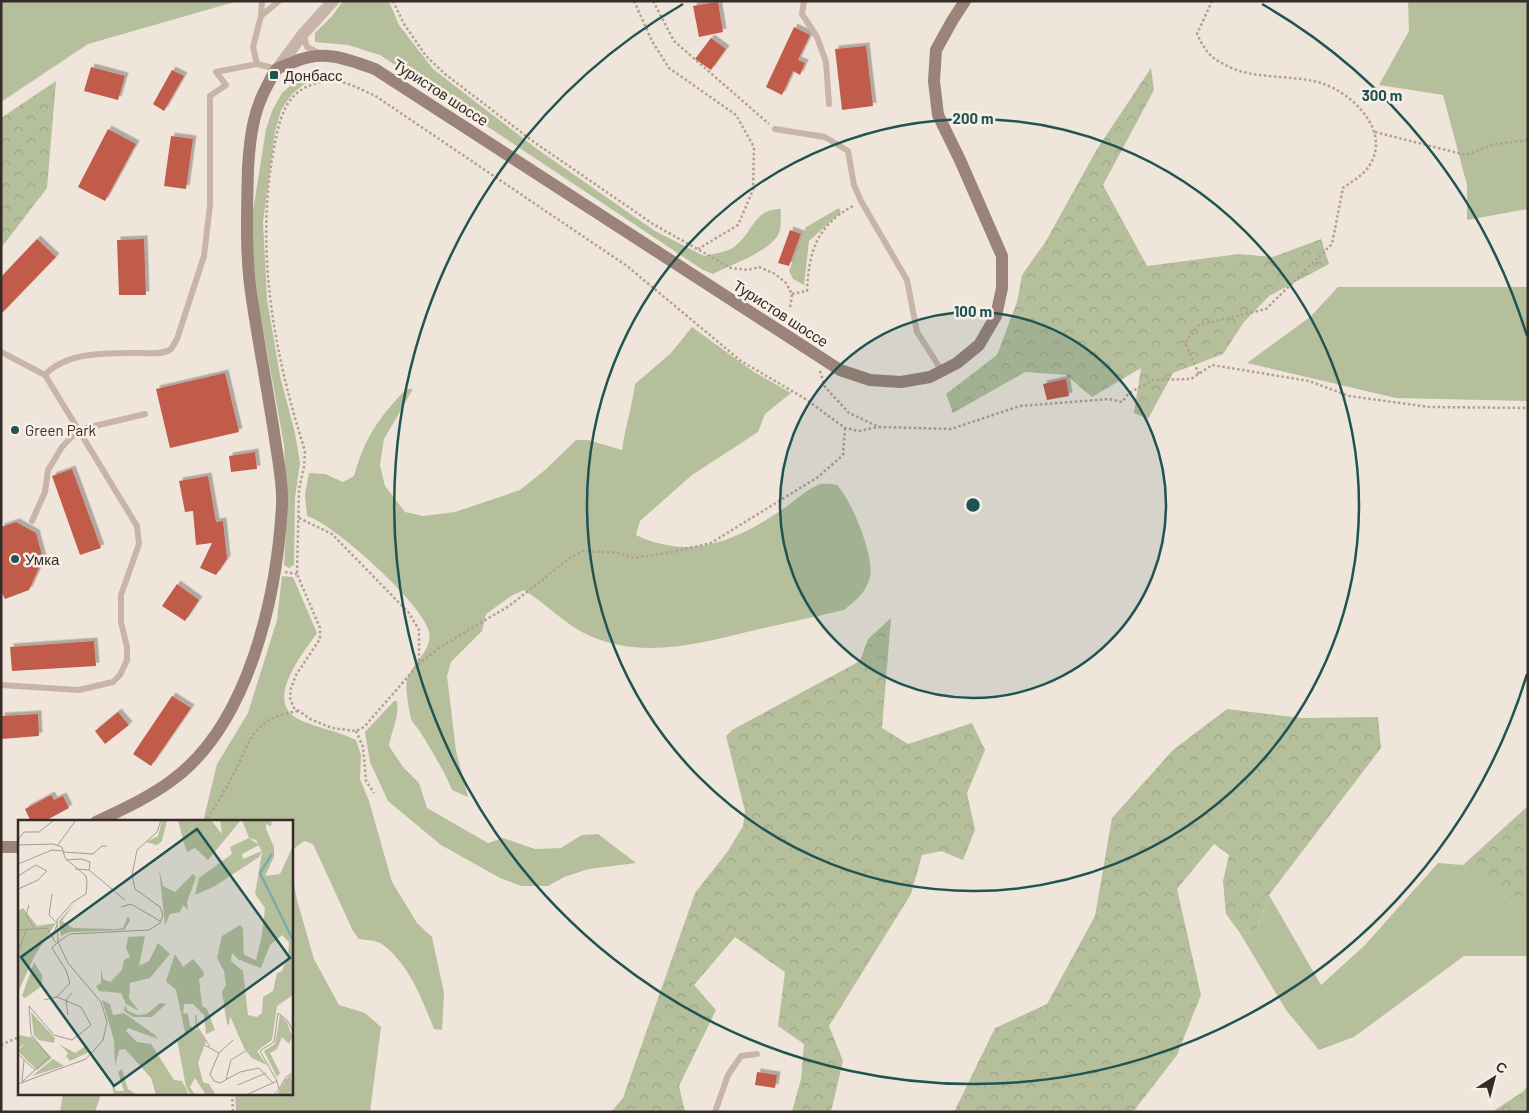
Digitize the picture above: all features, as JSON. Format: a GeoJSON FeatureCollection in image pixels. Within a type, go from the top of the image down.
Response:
{"type":"FeatureCollection","features":[{"type":"Feature","properties":{"kind":"main road","name":"Туристов шоссе"},"geometry":{"type":"LineString","coordinates":[[277,69],[309,55],[322,55],[339,56],[375,69],[840,370],[870,380],[901,382],[930,377],[957,363],[979,345],[996,316],[1002,288],[1002,256],[938,115],[934,82],[936,50],[966,1]]}},
{"type":"Feature","properties":{"kind":"main road"},"geometry":{"type":"LineString","coordinates":[[100,820],[126,808],[171,781],[208,746],[235,704],[254,655],[272,582],[282,503],[274,433],[251,296],[246,226],[253,117],[277,69]]}},
{"type":"Feature","properties":{"kind":"main road"},"geometry":{"type":"LineString","coordinates":[[1,847],[18,847]]}},
{"type":"Feature","properties":{"kind":"street"},"geometry":{"type":"LineString","coordinates":[[277,69],[303,34],[333,1]]}},
{"type":"Feature","properties":{"kind":"lane"},"geometry":{"type":"LineString","coordinates":[[257,64],[253,47],[261,16],[262,1]]}},
{"type":"Feature","properties":{"kind":"lane"},"geometry":{"type":"LineString","coordinates":[[261,16],[279,1]]}},
{"type":"Feature","properties":{"kind":"lane"},"geometry":{"type":"LineString","coordinates":[[804,1],[802,14],[817,37],[826,62],[829,104]]}},
{"type":"Feature","properties":{"kind":"lane"},"geometry":{"type":"LineString","coordinates":[[303,34],[307,47],[322,55]]}},
{"type":"Feature","properties":{"kind":"lane"},"geometry":{"type":"LineString","coordinates":[[45,375],[55,365],[106,353],[161,353],[171,349],[177,339],[204,256],[210,205],[210,96],[226,84],[216,72],[257,64],[277,69]]}},
{"type":"Feature","properties":{"kind":"lane"},"geometry":{"type":"LineString","coordinates":[[775,129],[825,137],[848,151],[854,184],[861,201],[907,280],[917,332],[942,371]]}},
{"type":"Feature","properties":{"kind":"lane"},"geometry":{"type":"LineString","coordinates":[[1,352],[45,375],[137,526],[138,544],[121,595],[121,622],[127,660],[120,675],[113,682],[79,690],[1,685]]}},
{"type":"Feature","properties":{"kind":"lane"},"geometry":{"type":"LineString","coordinates":[[32,521],[45,492],[48,470],[62,447],[78,430],[145,414]]}},
{"type":"Feature","properties":{"kind":"lane"},"geometry":{"type":"LineString","coordinates":[[715,1112],[728,1075],[741,1056],[757,1054]]}},
{"type":"Feature","properties":{"kind":"path"},"geometry":{"type":"LineString","coordinates":[[393,1],[404,24],[426,56],[445,74],[576,172],[653,224],[731,268],[748,270],[758,267],[766,269],[786,283],[792,294],[790,308]]}},
{"type":"Feature","properties":{"kind":"path"},"geometry":{"type":"LineString","coordinates":[[634,1],[652,41],[670,68],[736,115],[754,147],[753,190],[738,225],[698,249]]}},
{"type":"Feature","properties":{"kind":"path"},"geometry":{"type":"LineString","coordinates":[[653,1],[674,41],[775,129]]}},
{"type":"Feature","properties":{"kind":"path"},"geometry":{"type":"LineString","coordinates":[[1199,374],[1185,343],[1199,325],[1266,309],[1332,244],[1343,188],[1369,167],[1376,151],[1375,132],[1367,116],[1346,96],[1321,83],[1235,69],[1207,54],[1197,34],[1212,1]]}},
{"type":"Feature","properties":{"kind":"path"},"geometry":{"type":"LineString","coordinates":[[845,428],[843,455],[818,477],[711,543],[668,553],[634,558],[619,553],[583,551],[571,557],[509,606],[457,634],[419,664],[364,727],[356,731],[332,728],[310,719],[294,708],[290,698],[291,688],[296,675],[320,639],[320,628],[297,574],[298,489],[304,467],[305,451],[276,337],[268,288],[267,196],[279,122],[286,103],[301,89],[329,80],[340,82],[374,95],[463,153],[627,266],[741,361],[804,398],[845,428],[859,431],[879,427],[951,429],[1020,406],[1109,399],[1122,402],[1129,392],[1153,380],[1191,379],[1212,365],[1309,381],[1349,396],[1429,407],[1528,408]]}},
{"type":"Feature","properties":{"kind":"path"},"geometry":{"type":"LineString","coordinates":[[1375,132],[1466,156],[1495,144],[1528,140]]}},
{"type":"Feature","properties":{"kind":"path"},"geometry":{"type":"LineString","coordinates":[[792,294],[807,291],[808,263],[814,244],[824,230],[847,209]]}},
{"type":"Feature","properties":{"kind":"path"},"geometry":{"type":"LineString","coordinates":[[814,353],[825,387],[849,413],[879,427]]}},
{"type":"Feature","properties":{"kind":"path"},"geometry":{"type":"LineString","coordinates":[[299,518],[332,534],[409,613],[419,630],[419,664]]}},
{"type":"Feature","properties":{"kind":"path"},"geometry":{"type":"LineString","coordinates":[[205,820],[233,776],[252,735],[267,720],[284,713],[299,711]]}},
{"type":"Feature","properties":{"kind":"path"},"geometry":{"type":"LineString","coordinates":[[356,731],[363,747],[366,782],[374,793]]}},
{"type":"Feature","properties":{"kind":"path"},"geometry":{"type":"LineString","coordinates":[[1,1045],[18,1037]]}},
{"type":"Feature","properties":{"kind":"path"},"geometry":{"type":"LineString","coordinates":[[232,1096],[233,1112]]}},
{"type":"Feature","properties":{"kind":"green space"},"geometry":{"type":"Polygon","coordinates":[[[1,1],[238,1],[88,44],[1,102],[1,1]]]}},
{"type":"Feature","properties":{"kind":"green space"},"geometry":{"type":"Polygon","coordinates":[[[343,1],[389,1],[399,25],[433,69],[537,149],[655,231],[704,256],[731,249],[741,241],[759,217],[772,210],[781,209],[779,233],[768,246],[750,257],[713,274],[703,270],[380,55],[348,45],[315,42],[315,33],[332,16],[343,1]]]}},
{"type":"Feature","properties":{"kind":"green space"},"geometry":{"type":"Polygon","coordinates":[[[1408,1],[1528,1],[1528,209],[1467,220],[1467,185],[1443,95],[1379,85],[1409,31],[1408,1]]]}},
{"type":"Feature","properties":{"kind":"green space"},"geometry":{"type":"Polygon","coordinates":[[[1151,68],[1154,90],[1103,185],[1147,266],[1239,254],[1273,257],[1321,239],[1329,264],[1269,296],[1244,322],[1223,354],[1173,373],[1148,419],[1134,413],[1141,368],[1092,397],[1066,375],[1025,372],[953,413],[946,394],[997,355],[1017,302],[1022,275],[1046,241],[1097,149],[1151,68]]]}},
{"type":"Feature","properties":{"kind":"green space"},"geometry":{"type":"Polygon","coordinates":[[[300,77],[318,79],[303,85],[292,94],[281,110],[275,132],[263,222],[267,299],[280,376],[295,433],[300,463],[295,498],[294,565],[289,568],[284,565],[287,511],[284,445],[259,307],[251,224],[266,129],[272,111],[282,93],[300,77]]]}},
{"type":"Feature","properties":{"kind":"green space"},"geometry":{"type":"Polygon","coordinates":[[[56,81],[47,188],[1,248],[1,118],[56,81]]]}},
{"type":"Feature","properties":{"kind":"green space"},"geometry":{"type":"Polygon","coordinates":[[[839,208],[841,212],[809,241],[804,285],[793,279],[789,271],[806,227],[839,208]]]}},
{"type":"Feature","properties":{"kind":"green space"},"geometry":{"type":"Polygon","coordinates":[[[1338,287],[1528,287],[1528,401],[1396,398],[1247,363],[1310,317],[1338,287]]]}},
{"type":"Feature","properties":{"kind":"green space"},"geometry":{"type":"Polygon","coordinates":[[[692,327],[754,372],[791,393],[765,414],[758,432],[692,475],[640,521],[636,535],[656,543],[676,546],[694,547],[712,544],[748,530],[818,485],[837,485],[849,502],[855,515],[869,556],[871,568],[866,588],[844,610],[691,644],[650,648],[610,643],[590,636],[572,626],[524,590],[511,596],[486,614],[482,631],[451,662],[447,676],[456,751],[468,797],[452,790],[438,761],[412,721],[409,707],[407,680],[428,645],[429,632],[412,604],[376,567],[337,534],[320,522],[307,516],[305,494],[309,473],[325,474],[343,482],[354,476],[368,439],[380,419],[406,389],[413,389],[384,439],[380,465],[385,486],[405,512],[423,516],[455,512],[520,490],[545,470],[576,440],[588,440],[622,450],[635,384],[671,353],[692,327]]]}},
{"type":"Feature","properties":{"kind":"green space"},"geometry":{"type":"Polygon","coordinates":[[[282,576],[293,577],[317,633],[290,676],[285,689],[284,701],[288,711],[298,719],[356,740],[361,755],[360,779],[369,801],[392,882],[417,923],[432,937],[444,993],[442,1030],[434,1029],[414,983],[400,962],[382,944],[371,940],[359,939],[353,931],[313,844],[304,841],[292,850],[292,820],[203,820],[217,764],[248,713],[277,620],[282,576]]]}},
{"type":"Feature","properties":{"kind":"green space"},"geometry":{"type":"Polygon","coordinates":[[[891,618],[882,728],[908,744],[972,723],[985,750],[967,793],[975,830],[963,860],[941,851],[922,855],[911,894],[829,1026],[843,1061],[831,1112],[792,1112],[801,1079],[804,1044],[778,1026],[785,972],[735,937],[694,985],[716,1010],[679,1086],[685,1112],[611,1112],[623,1098],[695,893],[728,851],[743,826],[745,811],[726,736],[732,730],[860,661],[868,639],[891,618]]]}},
{"type":"Feature","properties":{"kind":"green space"},"geometry":{"type":"Polygon","coordinates":[[[394,701],[397,701],[398,706],[389,746],[403,767],[419,783],[427,808],[488,843],[503,838],[535,849],[561,848],[582,835],[598,834],[636,863],[589,869],[564,877],[548,886],[521,886],[500,878],[441,845],[388,801],[370,762],[365,732],[394,701]]]}},
{"type":"Feature","properties":{"kind":"green space"},"geometry":{"type":"Polygon","coordinates":[[[1227,709],[1302,718],[1378,717],[1381,748],[1269,895],[1256,932],[1240,933],[1226,914],[1223,881],[1229,855],[1214,844],[1177,889],[1201,995],[1177,1055],[1133,1112],[954,1112],[995,1028],[1047,1004],[1095,916],[1112,818],[1173,750],[1227,709]]]}},
{"type":"Feature","properties":{"kind":"green space"},"geometry":{"type":"Polygon","coordinates":[[[1528,806],[1528,915],[1463,865],[1528,806]]]}},
{"type":"Feature","properties":{"kind":"green space"},"geometry":{"type":"Polygon","coordinates":[[[1438,863],[1463,865],[1528,915],[1528,956],[1464,956],[1354,1037],[1319,1050],[1286,1010],[1240,933],[1256,932],[1269,895],[1321,985],[1365,945],[1438,863]]]}},
{"type":"Feature","properties":{"kind":"green space"},"geometry":{"type":"Polygon","coordinates":[[[292,874],[297,900],[314,959],[339,1005],[365,1013],[381,1027],[370,1112],[236,1112],[235,1096],[292,1096],[292,874]]]}},
{"type":"Feature","properties":{"kind":"green space"},"geometry":{"type":"Polygon","coordinates":[[[1528,1086],[1528,1112],[1492,1112],[1521,1093],[1528,1086]]]}},
{"type":"Feature","properties":{"kind":"green space"},"geometry":{"type":"Polygon","coordinates":[[[63,1096],[100,1096],[95,1112],[60,1112],[63,1096]]]}},
{"type":"Feature","properties":{"kind":"building"},"geometry":{"type":"Polygon","coordinates":[[[718,2],[723,32],[699,37],[693,6],[718,2]]]}},
{"type":"Feature","properties":{"kind":"building"},"geometry":{"type":"Polygon","coordinates":[[[794,27],[810,35],[798,60],[805,63],[800,75],[793,71],[782,95],[766,87],[794,27]]]}},
{"type":"Feature","properties":{"kind":"building"},"geometry":{"type":"Polygon","coordinates":[[[711,38],[726,49],[711,70],[695,59],[711,38]]]}},
{"type":"Feature","properties":{"kind":"building"},"geometry":{"type":"Polygon","coordinates":[[[866,46],[873,106],[842,110],[835,49],[866,46]]]}},
{"type":"Feature","properties":{"kind":"building"},"geometry":{"type":"Polygon","coordinates":[[[91,67],[125,76],[118,100],[84,91],[91,67]]]}},
{"type":"Feature","properties":{"kind":"building"},"geometry":{"type":"Polygon","coordinates":[[[172,70],[184,76],[164,111],[153,104],[172,70]]]}},
{"type":"Feature","properties":{"kind":"building"},"geometry":{"type":"Polygon","coordinates":[[[108,129],[136,144],[105,201],[78,187],[108,129]]]}},
{"type":"Feature","properties":{"kind":"building"},"geometry":{"type":"Polygon","coordinates":[[[171,136],[193,139],[186,189],[164,186],[171,136]]]}},
{"type":"Feature","properties":{"kind":"building"},"geometry":{"type":"Polygon","coordinates":[[[790,230],[801,234],[789,266],[778,263],[790,230]]]}},
{"type":"Feature","properties":{"kind":"building"},"geometry":{"type":"Polygon","coordinates":[[[37,239],[56,257],[1,314],[1,277],[37,239]]]}},
{"type":"Feature","properties":{"kind":"building"},"geometry":{"type":"Polygon","coordinates":[[[144,239],[146,295],[119,295],[117,240],[144,239]]]}},
{"type":"Feature","properties":{"kind":"building"},"geometry":{"type":"Polygon","coordinates":[[[225,373],[239,432],[170,448],[156,389],[225,373]]]}},
{"type":"Feature","properties":{"kind":"building"},"geometry":{"type":"Polygon","coordinates":[[[1066,379],[1069,396],[1047,400],[1043,384],[1066,379]]]}},
{"type":"Feature","properties":{"kind":"building"},"geometry":{"type":"Polygon","coordinates":[[[255,452],[257,469],[231,472],[229,456],[255,452]]]}},
{"type":"Feature","properties":{"kind":"building"},"geometry":{"type":"Polygon","coordinates":[[[72,469],[101,548],[80,555],[52,476],[72,469]]]}},
{"type":"Feature","properties":{"kind":"building"},"geometry":{"type":"Polygon","coordinates":[[[208,476],[216,522],[223,521],[227,559],[216,575],[200,568],[212,543],[196,545],[193,511],[185,512],[179,481],[208,476]]]}},
{"type":"Feature","properties":{"kind":"building"},"geometry":{"type":"Polygon","coordinates":[[[16,522],[36,533],[43,559],[29,590],[5,599],[1,591],[1,527],[16,522]]]}},
{"type":"Feature","properties":{"kind":"building"},"geometry":{"type":"Polygon","coordinates":[[[177,584],[199,600],[185,621],[162,606],[177,584]]]}},
{"type":"Feature","properties":{"kind":"building"},"geometry":{"type":"Polygon","coordinates":[[[94,641],[96,666],[12,671],[10,647],[94,641]]]}},
{"type":"Feature","properties":{"kind":"building"},"geometry":{"type":"Polygon","coordinates":[[[172,696],[191,708],[151,766],[133,754],[172,696]]]}},
{"type":"Feature","properties":{"kind":"building"},"geometry":{"type":"Polygon","coordinates":[[[118,712],[129,725],[105,744],[95,731],[118,712]]]}},
{"type":"Feature","properties":{"kind":"building"},"geometry":{"type":"Polygon","coordinates":[[[38,714],[39,736],[1,739],[1,716],[38,714]]]}},
{"type":"Feature","properties":{"kind":"building"},"geometry":{"type":"Polygon","coordinates":[[[51,795],[54,800],[63,796],[69,808],[47,820],[30,820],[25,809],[51,795]]]}},
{"type":"Feature","properties":{"kind":"building"},"geometry":{"type":"Polygon","coordinates":[[[757,1072],[777,1075],[775,1088],[755,1085],[757,1072]]]}},
{"type":"Feature","properties":{"kind":"place","name":"Донбасс"},"geometry":{"type":"Point","coordinates":[274,75]}},
{"type":"Feature","properties":{"kind":"place","name":"Green Park"},"geometry":{"type":"Point","coordinates":[15,430]}},
{"type":"Feature","properties":{"kind":"place","name":"Умка"},"geometry":{"type":"Point","coordinates":[15,559]}}]}
